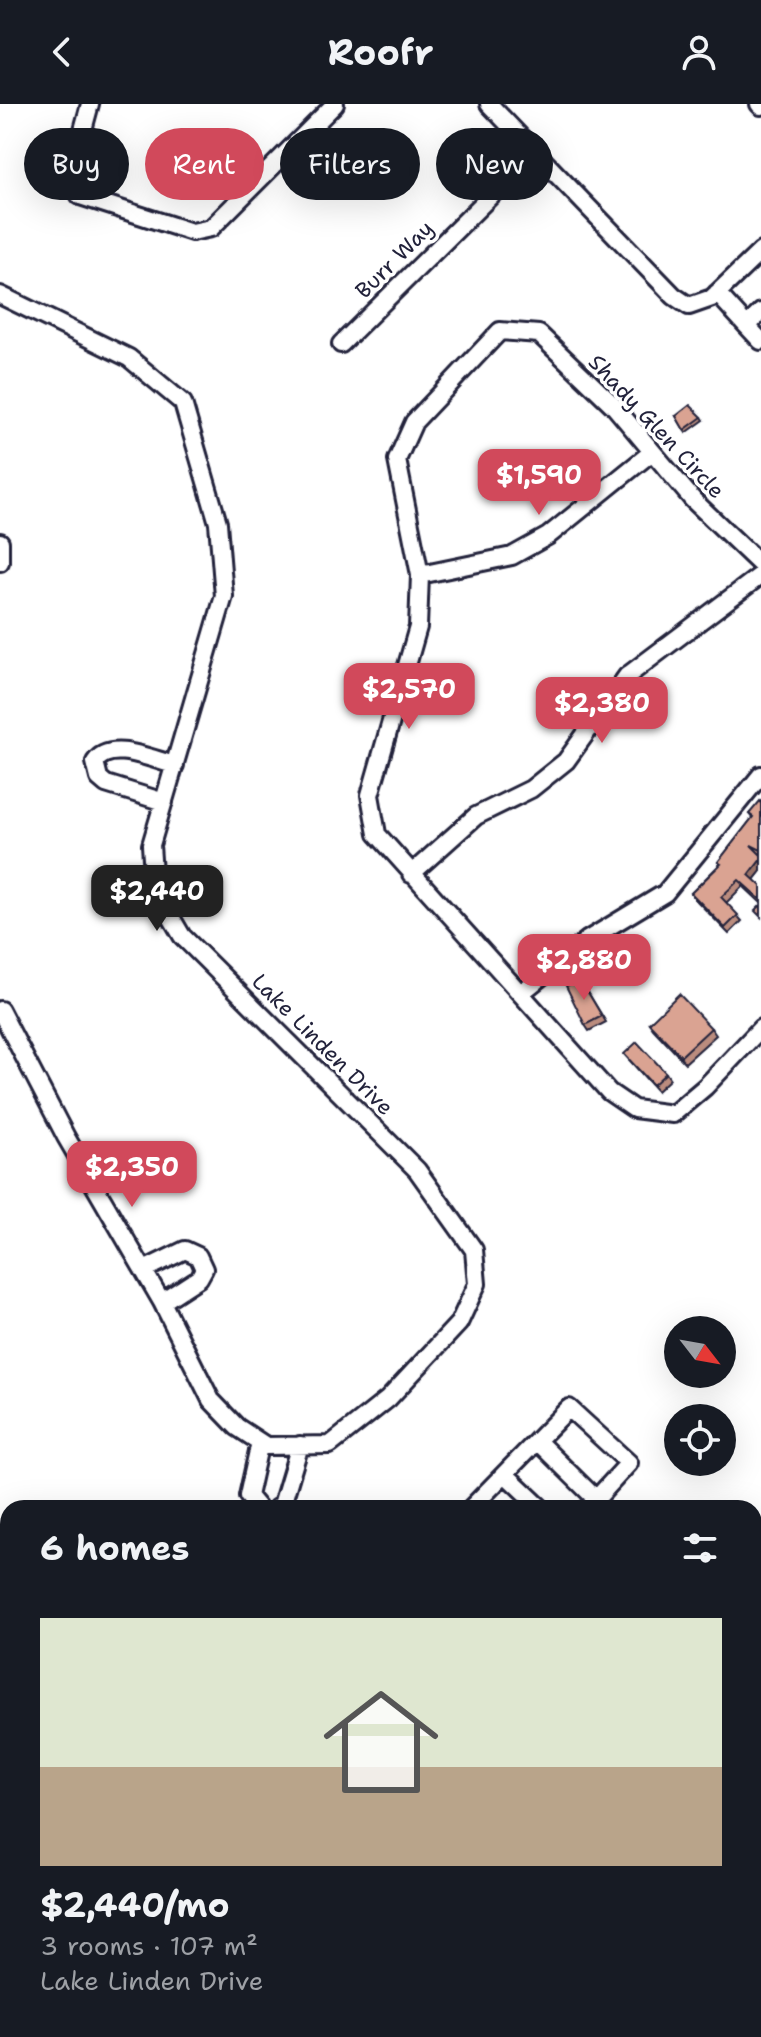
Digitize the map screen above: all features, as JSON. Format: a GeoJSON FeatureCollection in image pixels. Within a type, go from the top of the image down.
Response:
{"type":"FeatureCollection","features":[{"type":"Feature","properties":{"kind":"street"},"geometry":{"type":"LineString","coordinates":[[90,104],[70,178],[80,196],[192,232],[211,228],[335,104]]}},
{"type":"Feature","properties":{"kind":"street"},"geometry":{"type":"LineString","coordinates":[[489,104],[512,128]]}},
{"type":"Feature","properties":{"kind":"street"},"geometry":{"type":"LineString","coordinates":[[553,171],[674,296],[689,306],[717,293],[761,251]]}},
{"type":"Feature","properties":{"kind":"street","name":"Burr Way"},"geometry":{"type":"LineString","coordinates":[[341,344],[486,200]]}},
{"type":"Feature","properties":{"kind":"street"},"geometry":{"type":"LineString","coordinates":[[717,293],[761,341]]}},
{"type":"Feature","properties":{"kind":"street","name":"Lake Linden Drive"},"geometry":{"type":"LineString","coordinates":[[0,295],[129,358],[183,403],[218,523],[224,596],[151,845],[154,888],[182,936],[417,1170],[474,1250],[477,1284],[459,1323],[388,1399],[330,1445],[266,1446],[260,1442]]}},
{"type":"Feature","properties":{"kind":"street"},"geometry":{"type":"LineString","coordinates":[[747,326],[761,312]]}},
{"type":"Feature","properties":{"kind":"street","name":"Shady Glen Circle"},"geometry":{"type":"LineString","coordinates":[[761,565],[693,500],[614,406],[539,334],[500,331],[414,422],[397,460],[420,575],[418,627],[370,795],[377,834],[609,1092],[634,1109],[673,1114],[705,1087],[761,1028]]}},
{"type":"Feature","properties":{"kind":"street"},"geometry":{"type":"LineString","coordinates":[[420,575],[512,556],[548,536],[652,452]]}},
{"type":"Feature","properties":{"kind":"street"},"geometry":{"type":"LineString","coordinates":[[0,542],[0,562]]}},
{"type":"Feature","properties":{"kind":"street"},"geometry":{"type":"LineString","coordinates":[[411,874],[476,816],[531,789],[566,761],[627,676],[761,575]]}},
{"type":"Feature","properties":{"kind":"street"},"geometry":{"type":"LineString","coordinates":[[164,802],[106,784],[99,778],[95,762],[100,755],[113,750],[175,765]]}},
{"type":"Feature","properties":{"kind":"street"},"geometry":{"type":"LineString","coordinates":[[521,993],[587,940],[665,893],[761,775]]}},
{"type":"Feature","properties":{"kind":"street"},"geometry":{"type":"LineString","coordinates":[[0,1010],[66,1137],[162,1302],[211,1400],[237,1427],[260,1442],[248,1496],[251,1500]]}},
{"type":"Feature","properties":{"kind":"street"},"geometry":{"type":"LineString","coordinates":[[144,1270],[185,1250],[198,1256],[204,1269],[199,1278],[162,1302]]}},
{"type":"Feature","properties":{"kind":"street"},"geometry":{"type":"LineString","coordinates":[[479,1500],[569,1408],[629,1463],[596,1500]]}},
{"type":"Feature","properties":{"kind":"street"},"geometry":{"type":"LineString","coordinates":[[537,1441],[589,1500]]}},
{"type":"Feature","properties":{"kind":"street"},"geometry":{"type":"LineString","coordinates":[[284,1500],[300,1445]]}},
{"type":"Feature","properties":{"kind":"street"},"geometry":{"type":"LineString","coordinates":[[505,1474],[533,1500]]}},
{"type":"Feature","properties":{"kind":"building"},"geometry":{"type":"Polygon","coordinates":[[[690,405],[702,417],[684,430],[676,416],[690,405]]]}},
{"type":"Feature","properties":{"kind":"building"},"geometry":{"type":"Polygon","coordinates":[[[760,801],[761,850],[751,845],[761,859],[749,875],[761,886],[761,900],[739,880],[721,897],[738,915],[725,928],[691,893],[721,864],[718,862],[753,817],[749,814],[760,801]]]}},
{"type":"Feature","properties":{"kind":"building"},"geometry":{"type":"Polygon","coordinates":[[[580,979],[602,1016],[585,1025],[566,986],[580,979]]]}},
{"type":"Feature","properties":{"kind":"building"},"geometry":{"type":"Polygon","coordinates":[[[679,994],[711,1028],[681,1056],[649,1023],[679,994]]]}},
{"type":"Feature","properties":{"kind":"building"},"geometry":{"type":"Polygon","coordinates":[[[637,1042],[666,1073],[653,1085],[624,1054],[637,1042]]]}}]}
